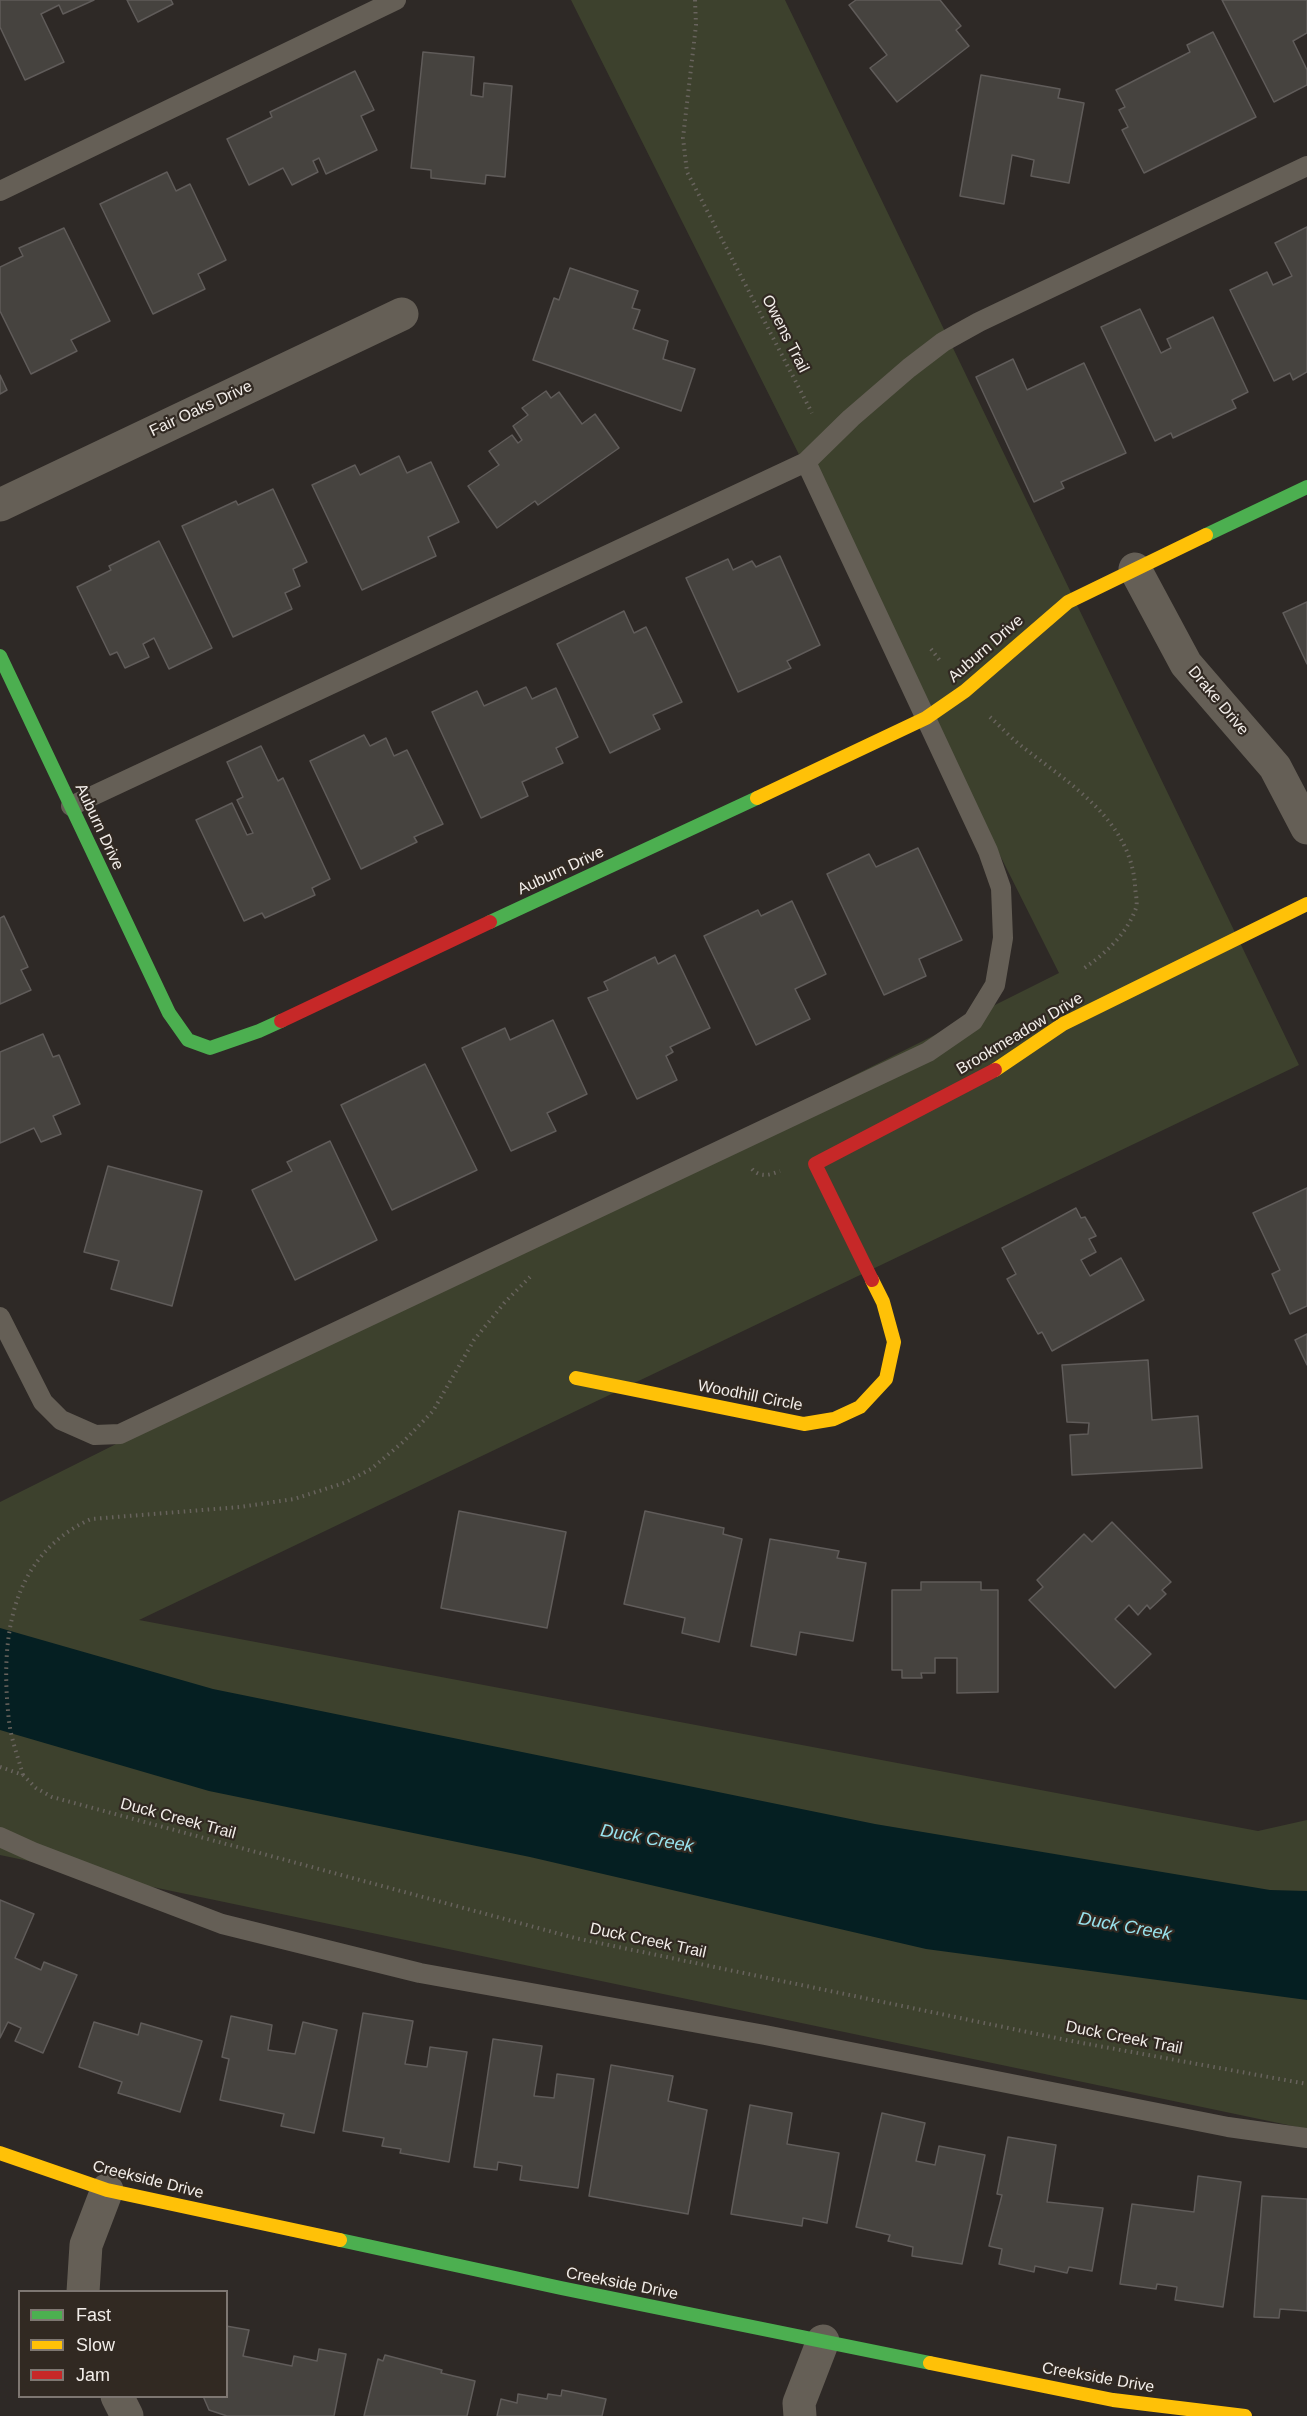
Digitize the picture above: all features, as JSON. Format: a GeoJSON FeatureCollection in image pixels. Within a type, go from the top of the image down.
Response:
{"type":"FeatureCollection","features":[{"type":"Feature","properties":{"kind":"street","name":"Fair Oaks Drive"},"geometry":{"type":"LineString","coordinates":[[0,505],[402,314]]}},
{"type":"Feature","properties":{"kind":"street","name":"Auburn Drive"},"geometry":{"type":"LineString","coordinates":[[0,657],[170,1013],[188,1040],[210,1048],[259,1031],[926,718],[965,691],[1068,602],[1307,487]]}},
{"type":"Feature","properties":{"kind":"street","name":"Drake Drive"},"geometry":{"type":"LineString","coordinates":[[1135,569],[1186,664],[1275,767],[1306,826]]}},
{"type":"Feature","properties":{"kind":"street","name":"Brookmeadow Drive"},"geometry":{"type":"LineString","coordinates":[[815,1164],[988,1075],[1063,1024],[1307,904]]}},
{"type":"Feature","properties":{"kind":"street","name":"Woodhill Circle"},"geometry":{"type":"LineString","coordinates":[[576,1378],[804,1424],[834,1419],[860,1407],[886,1379],[894,1342],[883,1302],[815,1164]]}},
{"type":"Feature","properties":{"kind":"street","name":"Creekside Drive"},"geometry":{"type":"LineString","coordinates":[[0,2153],[107,2190],[549,2286],[1113,2400],[1245,2416]]}},
{"type":"Feature","properties":{"kind":"street"},"geometry":{"type":"LineString","coordinates":[[83,2290],[86,2245],[107,2190]]}},
{"type":"Feature","properties":{"kind":"street"},"geometry":{"type":"LineString","coordinates":[[800,2416],[799,2403],[823,2341]]}},
{"type":"Feature","properties":{"kind":"street"},"geometry":{"type":"LineString","coordinates":[[118,2398],[127,2416]]}},
{"type":"Feature","properties":{"kind":"lane"},"geometry":{"type":"LineString","coordinates":[[0,191],[396,0]]}},
{"type":"Feature","properties":{"kind":"lane"},"geometry":{"type":"LineString","coordinates":[[71,806],[806,462],[851,418],[943,342],[979,322],[1307,166]]}},
{"type":"Feature","properties":{"kind":"lane"},"geometry":{"type":"LineString","coordinates":[[0,1317],[43,1402],[61,1420],[95,1435],[120,1434],[928,1052],[973,1021],[995,985],[1002,938],[1001,888],[988,851],[806,462]]}},
{"type":"Feature","properties":{"kind":"lane"},"geometry":{"type":"LineString","coordinates":[[0,1837],[33,1852],[222,1924],[420,1973],[765,2035],[1228,2127],[1307,2138]]}},
{"type":"Feature","properties":{"kind":"path","name":"Owens Trail"},"geometry":{"type":"LineString","coordinates":[[695,0],[696,25],[683,138],[687,172],[827,442]]}},
{"type":"Feature","properties":{"kind":"path"},"geometry":{"type":"LineString","coordinates":[[927,644],[939,661]]}},
{"type":"Feature","properties":{"kind":"path"},"geometry":{"type":"LineString","coordinates":[[8,1637],[6,1676],[9,1723],[23,1775]]}},
{"type":"Feature","properties":{"kind":"path","name":"Duck Creek Trail"},"geometry":{"type":"LineString","coordinates":[[0,1767],[23,1775],[36,1788],[52,1797],[575,1938],[1066,2040],[1307,2084]]}},
{"type":"Feature","properties":{"kind":"green space"},"geometry":{"type":"Polygon","coordinates":[[[571,0],[785,0],[1299,1065],[139,1620],[1258,1831],[1307,1820],[1307,2129],[0,1855],[0,1502],[1059,973],[571,0]]]}},
{"type":"Feature","properties":{"kind":"water","name":"Duck Creek"},"geometry":{"type":"Polygon","coordinates":[[[0,1628],[213,1689],[875,1824],[1270,1890],[1307,1891],[1307,2000],[926,1949],[530,1857],[209,1791],[0,1730],[0,1628]]]}},
{"type":"Feature","properties":{"kind":"building"},"geometry":{"type":"Polygon","coordinates":[[[0,0],[94,0],[63,14],[59,5],[41,14],[64,62],[25,80],[0,27],[0,0]]]}},
{"type":"Feature","properties":{"kind":"building"},"geometry":{"type":"Polygon","coordinates":[[[127,0],[171,0],[173,4],[138,22],[127,0]]]}},
{"type":"Feature","properties":{"kind":"building"},"geometry":{"type":"Polygon","coordinates":[[[856,0],[940,0],[961,26],[956,30],[969,46],[897,102],[870,68],[887,55],[849,5],[856,0]]]}},
{"type":"Feature","properties":{"kind":"building"},"geometry":{"type":"Polygon","coordinates":[[[1222,0],[1307,0],[1307,33],[1293,41],[1307,70],[1307,85],[1274,102],[1222,0]]]}},
{"type":"Feature","properties":{"kind":"building"},"geometry":{"type":"Polygon","coordinates":[[[1213,32],[1256,117],[1144,173],[1122,130],[1128,127],[1119,110],[1125,107],[1116,90],[1190,52],[1187,45],[1213,32]]]}},
{"type":"Feature","properties":{"kind":"building"},"geometry":{"type":"Polygon","coordinates":[[[423,52],[474,57],[471,95],[483,97],[484,83],[512,86],[505,177],[486,175],[485,184],[431,178],[431,170],[411,168],[423,52]]]}},
{"type":"Feature","properties":{"kind":"building"},"geometry":{"type":"Polygon","coordinates":[[[355,71],[374,110],[361,116],[377,150],[326,174],[319,158],[313,161],[318,172],[292,185],[283,168],[249,185],[227,139],[272,117],[270,112],[355,71]]]}},
{"type":"Feature","properties":{"kind":"building"},"geometry":{"type":"Polygon","coordinates":[[[981,75],[1060,89],[1058,98],[1084,103],[1069,183],[1031,176],[1034,160],[1012,155],[1004,204],[960,196],[981,75]]]}},
{"type":"Feature","properties":{"kind":"building"},"geometry":{"type":"Polygon","coordinates":[[[167,172],[176,191],[190,184],[226,260],[198,274],[205,289],[153,314],[100,204],[167,172]]]}},
{"type":"Feature","properties":{"kind":"building"},"geometry":{"type":"Polygon","coordinates":[[[1307,227],[1307,372],[1293,380],[1290,373],[1274,381],[1230,290],[1267,272],[1273,285],[1292,276],[1275,243],[1307,227]]]}},
{"type":"Feature","properties":{"kind":"building"},"geometry":{"type":"Polygon","coordinates":[[[64,228],[110,321],[71,340],[77,351],[31,374],[0,311],[0,267],[23,256],[19,248],[64,228]]]}},
{"type":"Feature","properties":{"kind":"building"},"geometry":{"type":"Polygon","coordinates":[[[570,268],[638,291],[632,308],[640,310],[633,329],[668,341],[663,359],[695,369],[681,411],[533,360],[554,298],[559,300],[570,268]]]}},
{"type":"Feature","properties":{"kind":"building"},"geometry":{"type":"Polygon","coordinates":[[[1140,309],[1161,353],[1171,348],[1167,339],[1213,317],[1248,392],[1232,400],[1236,408],[1173,438],[1171,433],[1155,441],[1101,327],[1140,309]]]}},
{"type":"Feature","properties":{"kind":"building"},"geometry":{"type":"Polygon","coordinates":[[[1013,359],[1027,390],[1084,363],[1126,453],[1061,482],[1064,488],[1034,502],[976,377],[1013,359]]]}},
{"type":"Feature","properties":{"kind":"building"},"geometry":{"type":"Polygon","coordinates":[[[0,375],[7,390],[0,394],[0,375]]]}},
{"type":"Feature","properties":{"kind":"building"},"geometry":{"type":"Polygon","coordinates":[[[546,391],[551,398],[559,392],[582,424],[595,414],[619,448],[538,505],[535,501],[497,528],[468,486],[499,465],[489,451],[512,435],[518,443],[522,440],[513,426],[528,415],[522,408],[546,391]]]}},
{"type":"Feature","properties":{"kind":"building"},"geometry":{"type":"Polygon","coordinates":[[[399,456],[407,473],[431,462],[459,522],[428,537],[436,556],[362,590],[312,485],[355,465],[360,475],[399,456]]]}},
{"type":"Feature","properties":{"kind":"building"},"geometry":{"type":"Polygon","coordinates":[[[273,489],[307,562],[293,569],[300,586],[285,593],[292,609],[233,637],[182,526],[236,501],[238,505],[273,489]]]}},
{"type":"Feature","properties":{"kind":"building"},"geometry":{"type":"Polygon","coordinates":[[[159,541],[212,648],[169,669],[154,638],[143,644],[149,657],[125,668],[117,652],[110,655],[77,587],[111,570],[109,566],[159,541]]]}},
{"type":"Feature","properties":{"kind":"building"},"geometry":{"type":"Polygon","coordinates":[[[780,556],[820,645],[787,661],[791,668],[738,692],[686,578],[728,559],[733,570],[752,561],[756,567],[780,556]]]}},
{"type":"Feature","properties":{"kind":"building"},"geometry":{"type":"Polygon","coordinates":[[[1307,602],[1307,664],[1283,613],[1307,602]]]}},
{"type":"Feature","properties":{"kind":"building"},"geometry":{"type":"Polygon","coordinates":[[[624,611],[634,633],[646,627],[682,702],[653,715],[660,729],[610,753],[557,644],[624,611]]]}},
{"type":"Feature","properties":{"kind":"building"},"geometry":{"type":"Polygon","coordinates":[[[526,687],[532,699],[556,688],[578,737],[556,748],[563,763],[522,782],[528,796],[481,818],[432,712],[477,691],[484,706],[526,687]]]}},
{"type":"Feature","properties":{"kind":"building"},"geometry":{"type":"Polygon","coordinates":[[[364,735],[370,746],[386,738],[394,756],[407,750],[443,824],[414,837],[417,842],[361,869],[310,761],[364,735]]]}},
{"type":"Feature","properties":{"kind":"building"},"geometry":{"type":"Polygon","coordinates":[[[261,746],[278,781],[283,778],[330,879],[312,888],[315,895],[265,918],[262,913],[244,921],[196,820],[232,803],[247,835],[253,833],[237,800],[243,797],[227,762],[261,746]]]}},
{"type":"Feature","properties":{"kind":"building"},"geometry":{"type":"Polygon","coordinates":[[[918,848],[962,940],[919,959],[926,976],[884,995],[827,874],[869,854],[876,867],[918,848]]]}},
{"type":"Feature","properties":{"kind":"building"},"geometry":{"type":"Polygon","coordinates":[[[792,901],[826,974],[795,989],[810,1019],[756,1045],[704,936],[758,910],[761,916],[792,901]]]}},
{"type":"Feature","properties":{"kind":"building"},"geometry":{"type":"Polygon","coordinates":[[[4,916],[28,967],[21,970],[31,990],[0,1004],[0,918],[4,916]]]}},
{"type":"Feature","properties":{"kind":"building"},"geometry":{"type":"Polygon","coordinates":[[[675,955],[710,1028],[670,1047],[673,1052],[666,1056],[677,1080],[637,1099],[588,998],[608,990],[604,982],[655,957],[658,964],[675,955]]]}},
{"type":"Feature","properties":{"kind":"building"},"geometry":{"type":"Polygon","coordinates":[[[553,1020],[587,1094],[547,1113],[556,1131],[511,1151],[462,1048],[505,1028],[510,1040],[553,1020]]]}},
{"type":"Feature","properties":{"kind":"building"},"geometry":{"type":"Polygon","coordinates":[[[43,1034],[53,1057],[59,1055],[80,1104],[53,1116],[61,1134],[41,1142],[34,1128],[0,1143],[0,1052],[43,1034]]]}},
{"type":"Feature","properties":{"kind":"building"},"geometry":{"type":"Polygon","coordinates":[[[425,1064],[477,1170],[392,1210],[341,1105],[425,1064]]]}},
{"type":"Feature","properties":{"kind":"building"},"geometry":{"type":"Polygon","coordinates":[[[330,1141],[377,1240],[295,1280],[252,1190],[292,1171],[287,1162],[330,1141]]]}},
{"type":"Feature","properties":{"kind":"building"},"geometry":{"type":"Polygon","coordinates":[[[108,1166],[202,1191],[172,1306],[111,1289],[119,1261],[84,1252],[108,1166]]]}},
{"type":"Feature","properties":{"kind":"building"},"geometry":{"type":"Polygon","coordinates":[[[1307,1188],[1307,1306],[1290,1314],[1272,1274],[1280,1270],[1253,1213],[1307,1188]]]}},
{"type":"Feature","properties":{"kind":"building"},"geometry":{"type":"Polygon","coordinates":[[[1076,1208],[1081,1218],[1085,1217],[1096,1236],[1089,1239],[1096,1252],[1081,1260],[1090,1276],[1121,1258],[1144,1300],[1052,1351],[1042,1332],[1038,1334],[1007,1279],[1016,1274],[1002,1248],[1076,1208]]]}},
{"type":"Feature","properties":{"kind":"building"},"geometry":{"type":"Polygon","coordinates":[[[1307,1334],[1307,1365],[1295,1340],[1307,1334]]]}},
{"type":"Feature","properties":{"kind":"building"},"geometry":{"type":"Polygon","coordinates":[[[1148,1360],[1152,1420],[1198,1416],[1202,1468],[1072,1475],[1070,1435],[1088,1434],[1089,1423],[1067,1422],[1062,1365],[1148,1360]]]}},
{"type":"Feature","properties":{"kind":"building"},"geometry":{"type":"Polygon","coordinates":[[[459,1511],[566,1532],[547,1628],[441,1608],[459,1511]]]}},
{"type":"Feature","properties":{"kind":"building"},"geometry":{"type":"Polygon","coordinates":[[[645,1511],[724,1528],[723,1534],[742,1539],[719,1642],[682,1633],[685,1618],[624,1604],[645,1511]]]}},
{"type":"Feature","properties":{"kind":"building"},"geometry":{"type":"Polygon","coordinates":[[[1112,1522],[1171,1582],[1162,1590],[1166,1594],[1150,1609],[1147,1605],[1138,1615],[1129,1605],[1115,1619],[1151,1654],[1115,1688],[1029,1600],[1043,1587],[1037,1580],[1084,1534],[1092,1542],[1112,1522]]]}},
{"type":"Feature","properties":{"kind":"building"},"geometry":{"type":"Polygon","coordinates":[[[770,1539],[839,1551],[837,1558],[866,1563],[853,1641],[800,1632],[796,1655],[751,1646],[770,1539]]]}},
{"type":"Feature","properties":{"kind":"building"},"geometry":{"type":"Polygon","coordinates":[[[921,1582],[981,1582],[981,1590],[998,1590],[998,1692],[957,1693],[957,1658],[935,1658],[935,1673],[921,1673],[922,1678],[902,1678],[902,1670],[892,1670],[892,1590],[921,1590],[921,1582]]]}},
{"type":"Feature","properties":{"kind":"building"},"geometry":{"type":"Polygon","coordinates":[[[0,1900],[34,1914],[15,1958],[41,1970],[44,1962],[77,1975],[43,2053],[15,2041],[21,2028],[8,2022],[0,2038],[0,1900]]]}},
{"type":"Feature","properties":{"kind":"building"},"geometry":{"type":"Polygon","coordinates":[[[363,2013],[413,2021],[405,2064],[427,2067],[430,2047],[467,2052],[449,2162],[400,2153],[401,2149],[382,2146],[384,2138],[343,2131],[363,2013]]]}},
{"type":"Feature","properties":{"kind":"building"},"geometry":{"type":"Polygon","coordinates":[[[231,2016],[272,2025],[268,2050],[295,2054],[303,2022],[337,2030],[314,2133],[281,2126],[284,2114],[220,2100],[229,2059],[222,2057],[231,2016]]]}},
{"type":"Feature","properties":{"kind":"building"},"geometry":{"type":"Polygon","coordinates":[[[94,2022],[138,2035],[141,2023],[202,2041],[180,2112],[118,2093],[122,2082],[79,2067],[94,2022]]]}},
{"type":"Feature","properties":{"kind":"building"},"geometry":{"type":"Polygon","coordinates":[[[493,2039],[542,2046],[534,2096],[554,2098],[557,2074],[594,2079],[578,2188],[520,2180],[522,2166],[498,2162],[497,2170],[474,2167],[493,2039]]]}},
{"type":"Feature","properties":{"kind":"building"},"geometry":{"type":"Polygon","coordinates":[[[611,2065],[673,2076],[668,2101],[707,2110],[688,2214],[589,2196],[611,2065]]]}},
{"type":"Feature","properties":{"kind":"building"},"geometry":{"type":"Polygon","coordinates":[[[750,2105],[792,2113],[787,2144],[839,2153],[827,2223],[803,2218],[802,2226],[731,2214],[750,2105]]]}},
{"type":"Feature","properties":{"kind":"building"},"geometry":{"type":"Polygon","coordinates":[[[882,2113],[925,2123],[916,2161],[935,2165],[939,2146],[985,2155],[962,2264],[912,2256],[913,2247],[888,2241],[890,2235],[856,2227],[882,2113]]]}},
{"type":"Feature","properties":{"kind":"building"},"geometry":{"type":"Polygon","coordinates":[[[1008,2137],[1056,2145],[1047,2202],[1103,2208],[1092,2271],[1069,2267],[1067,2273],[1035,2266],[1034,2272],[999,2264],[1002,2249],[989,2246],[1002,2195],[997,2194],[1008,2137]]]}},
{"type":"Feature","properties":{"kind":"building"},"geometry":{"type":"Polygon","coordinates":[[[1198,2176],[1241,2182],[1223,2307],[1175,2300],[1177,2287],[1157,2284],[1156,2289],[1120,2284],[1132,2204],[1194,2212],[1198,2176]]]}},
{"type":"Feature","properties":{"kind":"building"},"geometry":{"type":"Polygon","coordinates":[[[1262,2196],[1307,2199],[1307,2311],[1280,2309],[1279,2318],[1254,2317],[1262,2196]]]}},
{"type":"Feature","properties":{"kind":"building"},"geometry":{"type":"Polygon","coordinates":[[[228,2326],[249,2330],[243,2356],[292,2366],[294,2356],[317,2361],[319,2349],[346,2354],[334,2416],[227,2416],[209,2410],[204,2398],[228,2398],[228,2326]]]}},
{"type":"Feature","properties":{"kind":"building"},"geometry":{"type":"Polygon","coordinates":[[[385,2355],[475,2381],[467,2416],[364,2416],[378,2359],[383,2361],[385,2355]]]}},
{"type":"Feature","properties":{"kind":"building"},"geometry":{"type":"Polygon","coordinates":[[[562,2390],[606,2399],[602,2416],[497,2416],[501,2399],[517,2403],[518,2394],[547,2399],[548,2394],[561,2396],[562,2390]]]}},
{"type":"Feature","properties":{"kind":"traffic: fast"},"geometry":{"type":"LineString","coordinates":[[1206,535],[1307,487]]}},
{"type":"Feature","properties":{"kind":"traffic: fast"},"geometry":{"type":"LineString","coordinates":[[0,656],[169,1013],[188,1040],[210,1048],[281,1021]]}},
{"type":"Feature","properties":{"kind":"traffic: fast"},"geometry":{"type":"LineString","coordinates":[[490,922],[757,798]]}},
{"type":"Feature","properties":{"kind":"traffic: fast"},"geometry":{"type":"LineString","coordinates":[[340,2240],[561,2288],[930,2363]]}},
{"type":"Feature","properties":{"kind":"traffic: slow"},"geometry":{"type":"LineString","coordinates":[[757,798],[926,718],[965,691],[1068,602],[1206,535]]}},
{"type":"Feature","properties":{"kind":"traffic: slow"},"geometry":{"type":"LineString","coordinates":[[995,1070],[1063,1024],[1307,904]]}},
{"type":"Feature","properties":{"kind":"traffic: slow"},"geometry":{"type":"LineString","coordinates":[[576,1378],[804,1424],[834,1419],[860,1407],[886,1379],[894,1342],[883,1302],[872,1280]]}},
{"type":"Feature","properties":{"kind":"traffic: slow"},"geometry":{"type":"LineString","coordinates":[[0,2153],[107,2190],[340,2240]]}},
{"type":"Feature","properties":{"kind":"traffic: slow"},"geometry":{"type":"LineString","coordinates":[[930,2363],[1113,2400],[1245,2416]]}},
{"type":"Feature","properties":{"kind":"traffic: jam"},"geometry":{"type":"LineString","coordinates":[[281,1021],[490,922]]}},
{"type":"Feature","properties":{"kind":"traffic: jam"},"geometry":{"type":"LineString","coordinates":[[872,1280],[815,1164],[995,1070]]}}]}
